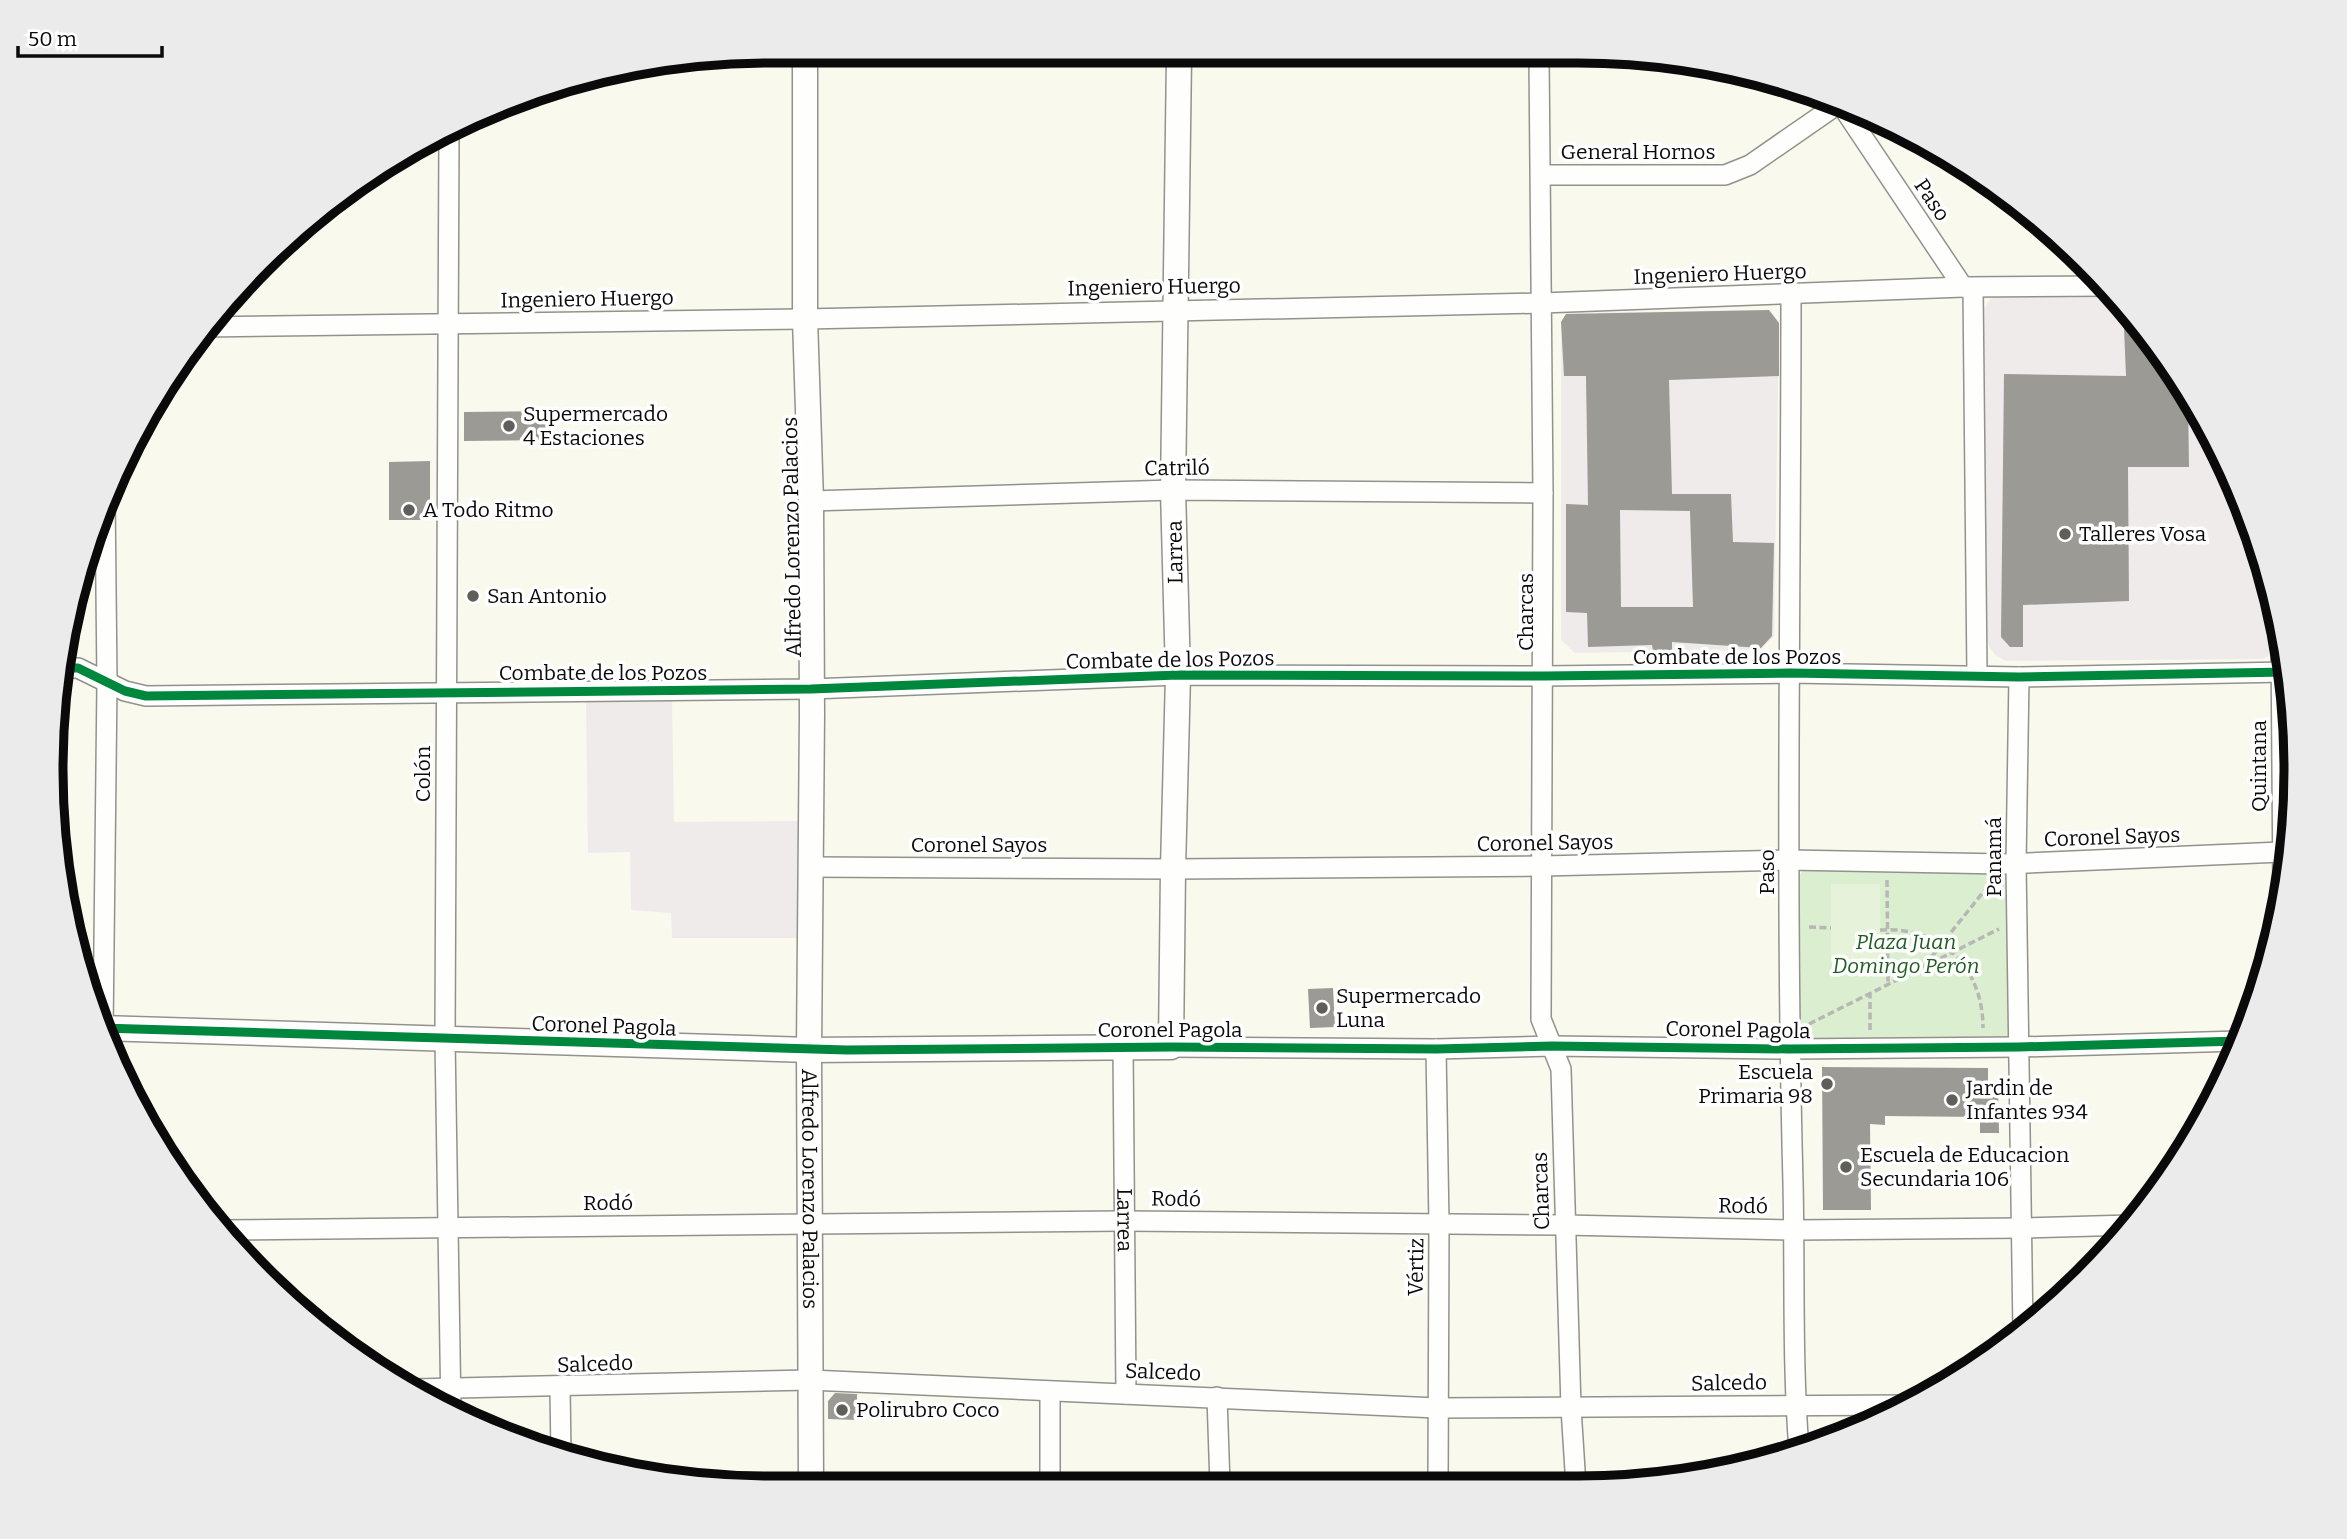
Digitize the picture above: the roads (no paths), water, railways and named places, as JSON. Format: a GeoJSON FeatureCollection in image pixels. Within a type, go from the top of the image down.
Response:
{"type":"FeatureCollection","features":[{"type":"Feature","properties":{"kind":"street","name":"Alfredo Lorenzo Palacios"},"geometry":{"type":"LineString","coordinates":[[805,63],[806,319],[811,501],[811,1476]]}},
{"type":"Feature","properties":{"kind":"street","name":"Larrea"},"geometry":{"type":"LineString","coordinates":[[1171,1046],[1178,674],[1173,490],[1179,63]]}},
{"type":"Feature","properties":{"kind":"street","name":"Charcas"},"geometry":{"type":"LineString","coordinates":[[1539,63],[1544,493],[1541,1018],[1561,1069],[1575,1476]]}},
{"type":"Feature","properties":{"kind":"street","name":"General Hornos"},"geometry":{"type":"LineString","coordinates":[[1541,176],[1725,174],[1750,165],[1829,110]]}},
{"type":"Feature","properties":{"kind":"street","name":"Paso"},"geometry":{"type":"LineString","coordinates":[[1851,119],[1968,287]]}},
{"type":"Feature","properties":{"kind":"street","name":"Colón"},"geometry":{"type":"LineString","coordinates":[[449,140],[445,1039],[450,1399]]}},
{"type":"Feature","properties":{"kind":"street","name":"Ingeniero Huergo"},"geometry":{"type":"LineString","coordinates":[[219,327],[806,319],[1542,303],[1968,287],[2092,286]]}},
{"type":"Feature","properties":{"kind":"street"},"geometry":{"type":"LineString","coordinates":[[1968,287],[1978,675]]}},
{"type":"Feature","properties":{"kind":"street","name":"Paso"},"geometry":{"type":"LineString","coordinates":[[1791,294],[1789,1049],[1795,1405],[1798,1441]]}},
{"type":"Feature","properties":{"kind":"street","name":"Catriló"},"geometry":{"type":"LineString","coordinates":[[811,501],[1173,490],[1544,493]]}},
{"type":"Feature","properties":{"kind":"street"},"geometry":{"type":"LineString","coordinates":[[102,1003],[107,682],[105,528]]}},
{"type":"Feature","properties":{"kind":"street","name":"Combate de los Pozos"},"geometry":{"type":"LineString","coordinates":[[71,668],[78,668],[125,691],[146,696],[811,689],[1178,674],[1544,676],[1791,673],[2019,677],[2277,672]]}},
{"type":"Feature","properties":{"kind":"street","name":"Panamá"},"geometry":{"type":"LineString","coordinates":[[2019,677],[2016,864],[2023,1318]]}},
{"type":"Feature","properties":{"kind":"street","name":"Quintana"},"geometry":{"type":"LineString","coordinates":[[2282,822],[2283,742]]}},
{"type":"Feature","properties":{"kind":"street","name":"Coronel Sayos"},"geometry":{"type":"LineString","coordinates":[[810,867],[1173,869],[1542,866],[1789,860],[2016,864],[2279,852]]}},
{"type":"Feature","properties":{"kind":"street","name":"Coronel Pagola"},"geometry":{"type":"LineString","coordinates":[[113,1029],[809,1050],[1171,1046],[1789,1049],[2229,1041]]}},
{"type":"Feature","properties":{"kind":"street","name":"Larrea"},"geometry":{"type":"LineString","coordinates":[[1123,1047],[1126,1394]]}},
{"type":"Feature","properties":{"kind":"street","name":"Vértiz"},"geometry":{"type":"LineString","coordinates":[[1436,1049],[1439,1224],[1438,1476]]}},
{"type":"Feature","properties":{"kind":"street","name":"Rodó"},"geometry":{"type":"LineString","coordinates":[[234,1230],[1123,1221],[1794,1230],[2117,1225]]}},
{"type":"Feature","properties":{"kind":"street","name":"Salcedo"},"geometry":{"type":"LineString","coordinates":[[431,1389],[810,1380],[1437,1408],[1886,1405]]}},
{"type":"Feature","properties":{"kind":"street"},"geometry":{"type":"LineString","coordinates":[[560,1387],[561,1444]]}},
{"type":"Feature","properties":{"kind":"street"},"geometry":{"type":"LineString","coordinates":[[1050,1392],[1050,1475]]}},
{"type":"Feature","properties":{"kind":"street"},"geometry":{"type":"LineString","coordinates":[[1217,1397],[1220,1476]]}},
{"type":"Feature","properties":{"kind":"place","name":"Supermercado 4 Estaciones"},"geometry":{"type":"Point","coordinates":[509,426]}},
{"type":"Feature","properties":{"kind":"place","name":"A Todo Ritmo"},"geometry":{"type":"Point","coordinates":[409,510]}},
{"type":"Feature","properties":{"kind":"place","name":"Talleres Vosa"},"geometry":{"type":"Point","coordinates":[2065,534]}},
{"type":"Feature","properties":{"kind":"place","name":"San Antonio"},"geometry":{"type":"Point","coordinates":[473,596]}},
{"type":"Feature","properties":{"kind":"place","name":"Supermercado Luna"},"geometry":{"type":"Point","coordinates":[1322,1008]}},
{"type":"Feature","properties":{"kind":"place","name":"Escuela Primaria 98"},"geometry":{"type":"Point","coordinates":[1827,1084]}},
{"type":"Feature","properties":{"kind":"place","name":"Jardin de Infantes 934"},"geometry":{"type":"Point","coordinates":[1952,1100]}},
{"type":"Feature","properties":{"kind":"place","name":"Escuela de Educacion Secundaria 106"},"geometry":{"type":"Point","coordinates":[1846,1167]}},
{"type":"Feature","properties":{"kind":"place","name":"Polirubro Coco"},"geometry":{"type":"Point","coordinates":[842,1410]}},
{"type":"Feature","properties":{"kind":"park label","name":"Plaza Juan Domingo Perón"},"geometry":{"type":"Point","coordinates":[1906,954]}}]}
